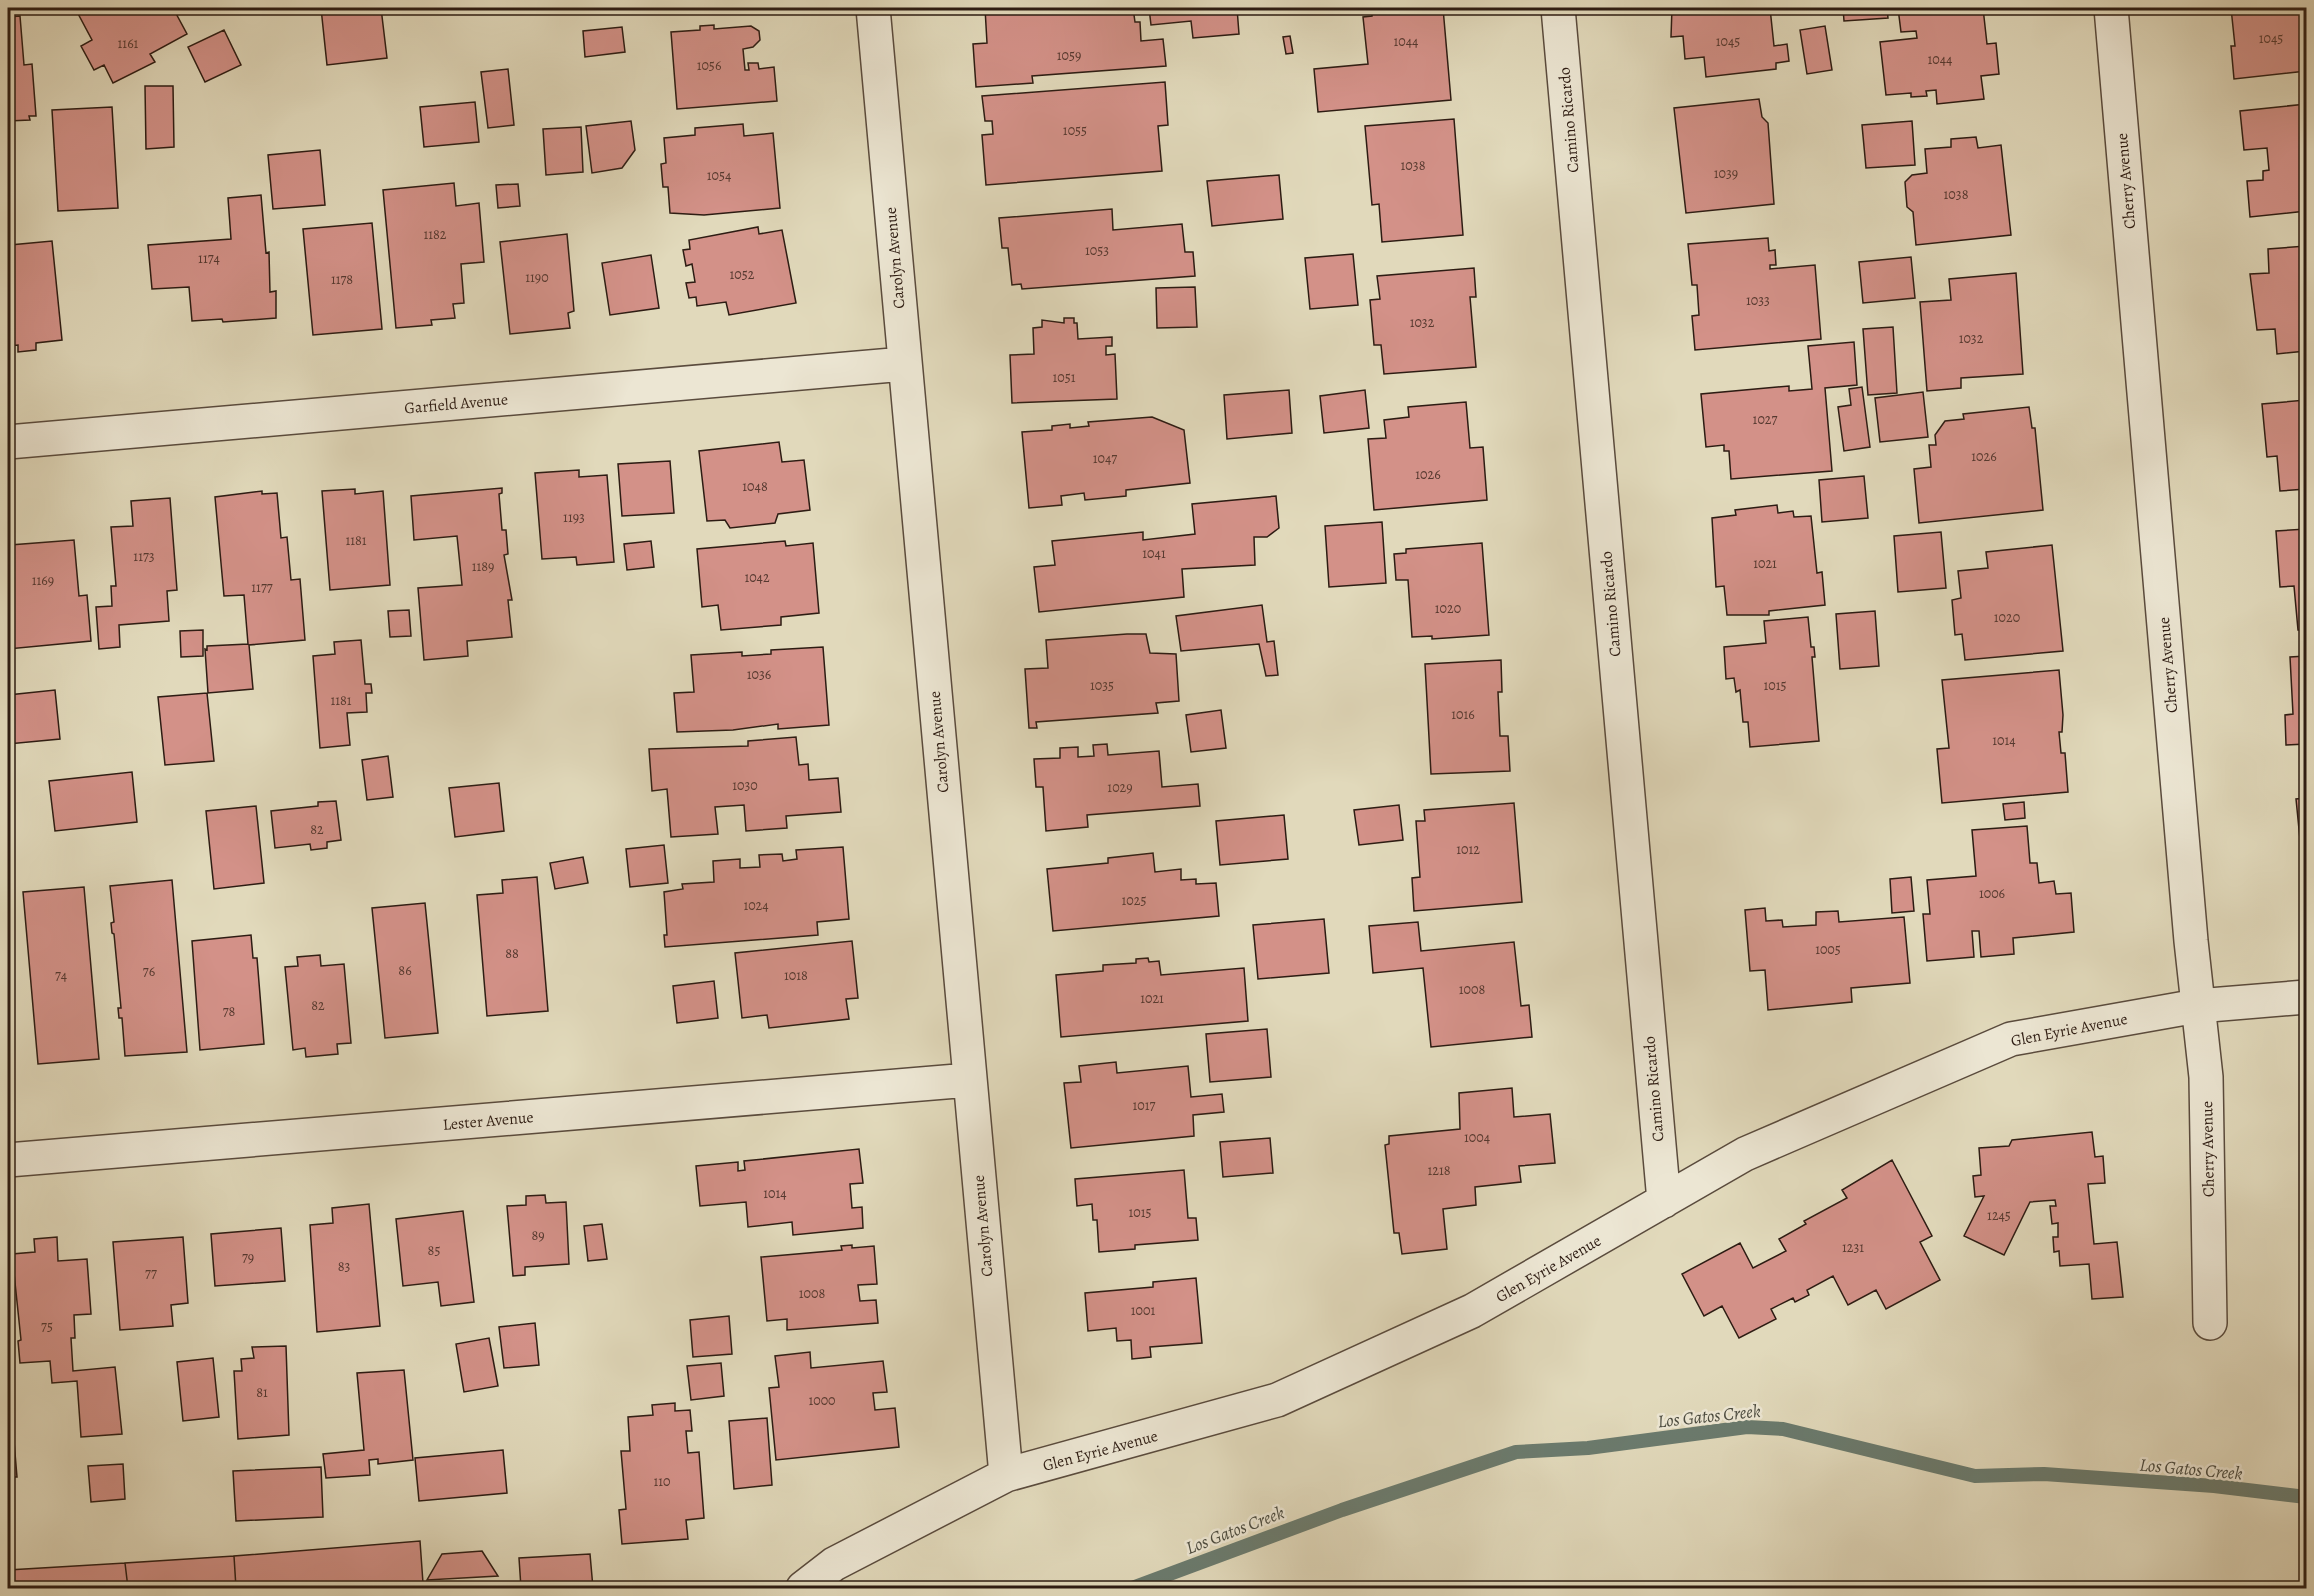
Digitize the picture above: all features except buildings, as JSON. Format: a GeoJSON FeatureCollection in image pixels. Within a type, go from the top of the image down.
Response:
{"type":"FeatureCollection","features":[{"type":"Feature","properties":{"kind":"street","name":"Carolyn Avenue"},"geometry":{"type":"LineString","coordinates":[[873,8],[1006,1476]]}},
{"type":"Feature","properties":{"kind":"street","name":"Camino Ricardo"},"geometry":{"type":"LineString","coordinates":[[1558,8],[1664,1201]]}},
{"type":"Feature","properties":{"kind":"street","name":"Cherry Avenue"},"geometry":{"type":"LineString","coordinates":[[2111,8],[2197,1006],[2206,1077],[2210,1323]]}},
{"type":"Feature","properties":{"kind":"street","name":"Garfield Avenue"},"geometry":{"type":"LineString","coordinates":[[8,442],[904,364]]}},
{"type":"Feature","properties":{"kind":"street","name":"Glen Eyrie Avenue"},"geometry":{"type":"LineString","coordinates":[[803,1588],[834,1564],[1006,1476],[1277,1400],[1472,1311],[1745,1154],[2011,1039],[2197,1006],[2307,997]]}},
{"type":"Feature","properties":{"kind":"street","name":"Lester Avenue"},"geometry":{"type":"LineString","coordinates":[[8,1160],[969,1080]]}},
{"type":"Feature","properties":{"kind":"waterway","name":"Los Gatos Creek"},"geometry":{"type":"LineString","coordinates":[[1132,1588],[1342,1510],[1516,1452],[1588,1448],[1747,1427],[1783,1429],[1975,1476],[2044,1474],[2214,1486],[2306,1497]]}}]}
